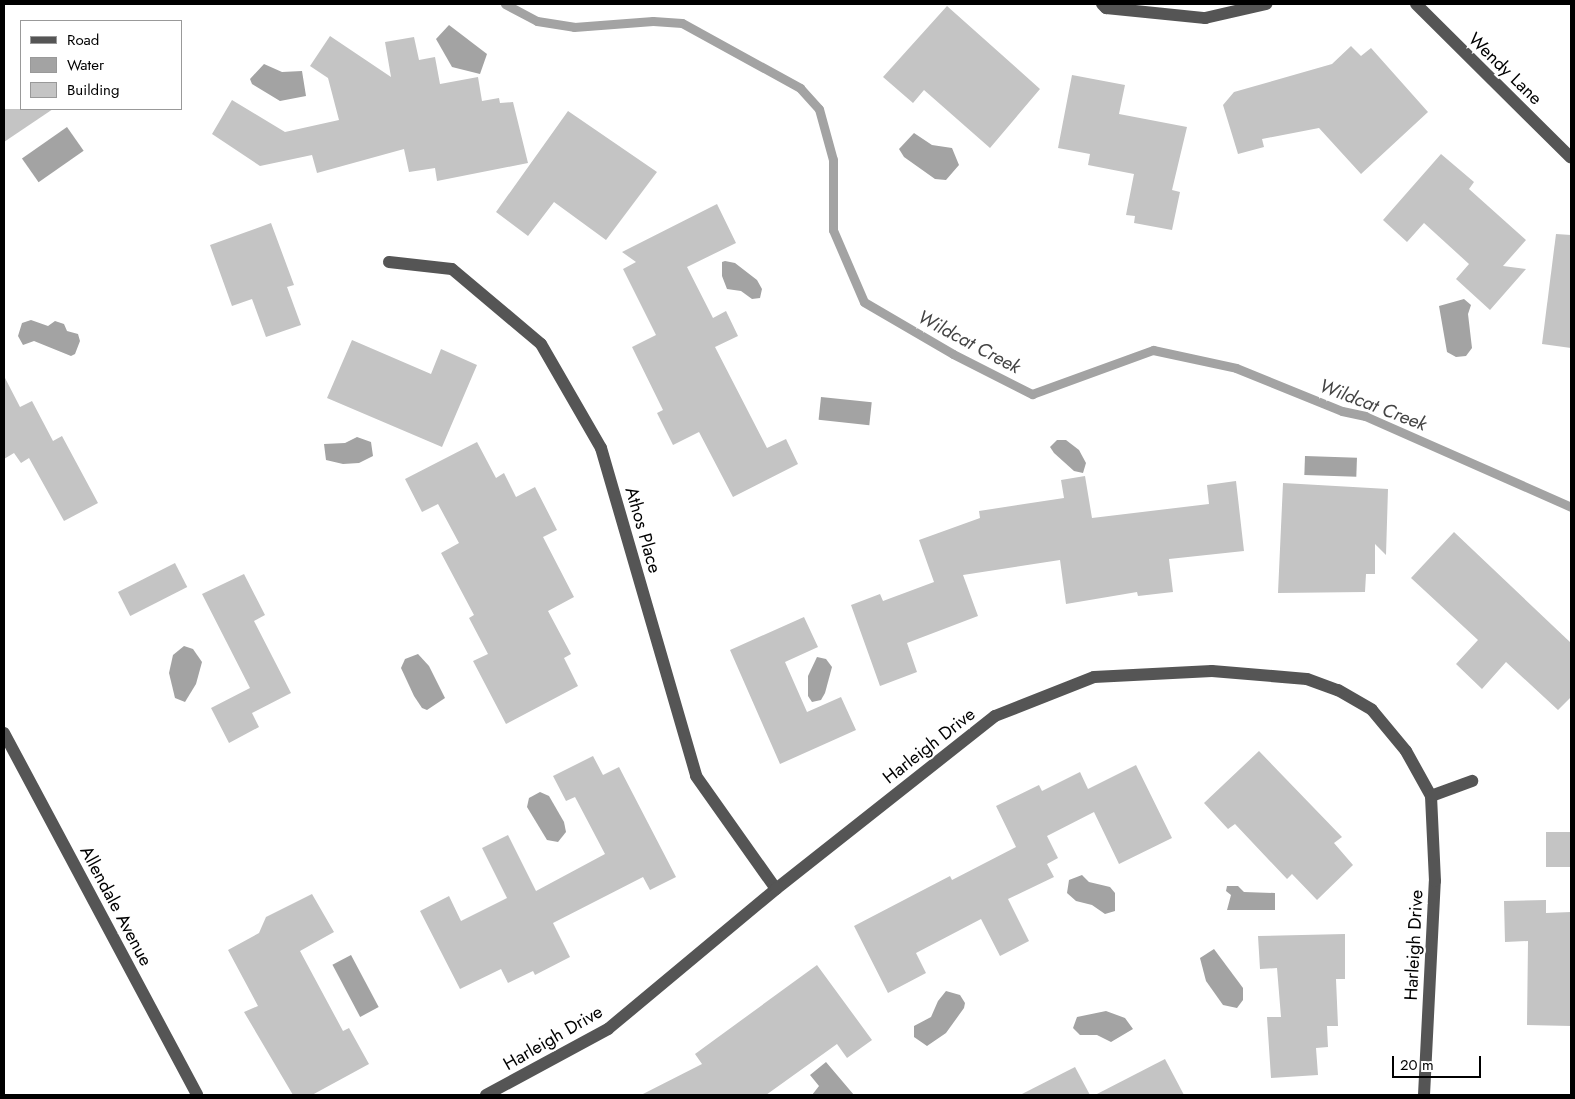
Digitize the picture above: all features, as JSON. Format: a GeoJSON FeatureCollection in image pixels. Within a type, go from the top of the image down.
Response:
{"type":"FeatureCollection","features":[{"type":"Feature","properties":{"kind":"street"},"geometry":{"type":"LineString","coordinates":[[1102,4],[1106,8],[1205,18],[1266,4]]}},
{"type":"Feature","properties":{"kind":"street","name":"Wendy Lane"},"geometry":{"type":"LineString","coordinates":[[1416,4],[1571,158]]}},
{"type":"Feature","properties":{"kind":"street","name":"Athos Place"},"geometry":{"type":"LineString","coordinates":[[389,262],[452,269],[541,344],[601,448],[696,776],[776,890]]}},
{"type":"Feature","properties":{"kind":"street","name":"Harleigh Drive"},"geometry":{"type":"LineString","coordinates":[[486,1095],[608,1029],[776,890],[995,716],[1094,677],[1212,671],[1307,679],[1338,690],[1372,710],[1406,751],[1431,796],[1435,881],[1424,1095]]}},
{"type":"Feature","properties":{"kind":"street","name":"Allendale Avenue"},"geometry":{"type":"LineString","coordinates":[[4,733],[197,1095]]}},
{"type":"Feature","properties":{"kind":"street"},"geometry":{"type":"LineString","coordinates":[[1431,796],[1472,781]]}},
{"type":"Feature","properties":{"kind":"water"},"geometry":{"type":"Polygon","coordinates":[[[449,25],[487,54],[480,74],[452,67],[436,39],[449,25]]]}},
{"type":"Feature","properties":{"kind":"water"},"geometry":{"type":"Polygon","coordinates":[[[264,64],[282,72],[302,71],[306,96],[280,101],[252,84],[250,79],[264,64]]]}},
{"type":"Feature","properties":{"kind":"water"},"geometry":{"type":"Polygon","coordinates":[[[67,127],[84,151],[39,182],[22,159],[67,127]]]}},
{"type":"Feature","properties":{"kind":"water"},"geometry":{"type":"Polygon","coordinates":[[[914,133],[932,145],[952,148],[959,165],[946,180],[935,179],[904,157],[899,149],[914,133]]]}},
{"type":"Feature","properties":{"kind":"water"},"geometry":{"type":"Polygon","coordinates":[[[722,262],[735,263],[757,280],[762,289],[760,298],[752,299],[741,291],[727,289],[722,276],[722,262]]]}},
{"type":"Feature","properties":{"kind":"water"},"geometry":{"type":"Polygon","coordinates":[[[1464,299],[1471,305],[1468,314],[1472,348],[1466,356],[1456,357],[1447,352],[1439,306],[1464,299]]]}},
{"type":"Feature","properties":{"kind":"water"},"geometry":{"type":"Polygon","coordinates":[[[31,320],[48,326],[55,321],[64,324],[67,331],[78,334],[80,341],[75,354],[71,356],[34,341],[23,345],[18,336],[22,323],[31,320]]]}},
{"type":"Feature","properties":{"kind":"water"},"geometry":{"type":"Polygon","coordinates":[[[821,397],[872,402],[869,425],[819,420],[821,397]]]}},
{"type":"Feature","properties":{"kind":"water"},"geometry":{"type":"Polygon","coordinates":[[[357,437],[371,442],[373,456],[359,463],[343,464],[326,460],[324,444],[345,443],[357,437]]]}},
{"type":"Feature","properties":{"kind":"water"},"geometry":{"type":"Polygon","coordinates":[[[1057,440],[1066,440],[1079,450],[1086,463],[1083,473],[1074,471],[1054,453],[1050,447],[1057,440]]]}},
{"type":"Feature","properties":{"kind":"water"},"geometry":{"type":"Polygon","coordinates":[[[1305,456],[1357,458],[1356,477],[1304,475],[1305,456]]]}},
{"type":"Feature","properties":{"kind":"water"},"geometry":{"type":"Polygon","coordinates":[[[184,646],[193,649],[202,662],[196,684],[185,702],[175,698],[169,673],[173,655],[184,646]]]}},
{"type":"Feature","properties":{"kind":"water"},"geometry":{"type":"Polygon","coordinates":[[[418,654],[429,666],[445,698],[427,710],[422,708],[414,696],[401,668],[405,659],[418,654]]]}},
{"type":"Feature","properties":{"kind":"water"},"geometry":{"type":"Polygon","coordinates":[[[817,657],[826,659],[832,667],[825,693],[821,700],[812,702],[808,696],[808,676],[817,657]]]}},
{"type":"Feature","properties":{"kind":"water"},"geometry":{"type":"Polygon","coordinates":[[[540,792],[549,796],[564,822],[566,832],[558,842],[547,840],[527,807],[529,798],[540,792]]]}},
{"type":"Feature","properties":{"kind":"water"},"geometry":{"type":"Polygon","coordinates":[[[1082,875],[1089,882],[1110,887],[1115,893],[1115,911],[1105,914],[1092,905],[1076,901],[1067,893],[1069,880],[1082,875]]]}},
{"type":"Feature","properties":{"kind":"water"},"geometry":{"type":"Polygon","coordinates":[[[1227,886],[1238,886],[1244,892],[1275,893],[1275,910],[1227,910],[1231,895],[1226,891],[1227,886]]]}},
{"type":"Feature","properties":{"kind":"water"},"geometry":{"type":"Polygon","coordinates":[[[1214,949],[1243,988],[1243,1000],[1237,1008],[1223,1005],[1206,981],[1200,958],[1214,949]]]}},
{"type":"Feature","properties":{"kind":"water"},"geometry":{"type":"Polygon","coordinates":[[[351,955],[379,1007],[360,1017],[332,965],[351,955]]]}},
{"type":"Feature","properties":{"kind":"water"},"geometry":{"type":"Polygon","coordinates":[[[946,991],[960,995],[965,1003],[964,1008],[946,1033],[927,1046],[914,1037],[914,1026],[931,1017],[938,1001],[946,991]]]}},
{"type":"Feature","properties":{"kind":"water"},"geometry":{"type":"Polygon","coordinates":[[[1106,1011],[1125,1018],[1133,1029],[1111,1042],[1097,1035],[1080,1035],[1073,1028],[1077,1017],[1106,1011]]]}},
{"type":"Feature","properties":{"kind":"water"},"geometry":{"type":"Polygon","coordinates":[[[826,1062],[854,1095],[812,1095],[819,1086],[810,1075],[826,1062]]]}},
{"type":"Feature","properties":{"kind":"building"},"geometry":{"type":"Polygon","coordinates":[[[947,6],[1040,89],[990,148],[924,90],[913,103],[883,77],[947,6]]]}},
{"type":"Feature","properties":{"kind":"building"},"geometry":{"type":"Polygon","coordinates":[[[330,36],[391,77],[385,42],[414,37],[419,60],[435,57],[440,84],[478,77],[482,101],[499,98],[500,103],[513,102],[528,163],[437,181],[435,168],[409,172],[404,149],[317,173],[312,155],[260,166],[212,134],[232,100],[285,132],[339,120],[328,78],[310,66],[330,36]]]}},
{"type":"Feature","properties":{"kind":"building"},"geometry":{"type":"Polygon","coordinates":[[[1351,46],[1361,56],[1371,48],[1428,112],[1361,174],[1319,128],[1262,139],[1264,147],[1238,154],[1223,105],[1234,92],[1332,64],[1351,46]]]}},
{"type":"Feature","properties":{"kind":"building"},"geometry":{"type":"Polygon","coordinates":[[[1072,75],[1125,85],[1119,114],[1187,127],[1172,190],[1180,192],[1172,230],[1134,223],[1135,216],[1126,215],[1134,174],[1088,165],[1090,154],[1058,148],[1072,75]]]}},
{"type":"Feature","properties":{"kind":"building"},"geometry":{"type":"Polygon","coordinates":[[[4,109],[52,110],[4,142],[4,109]]]}},
{"type":"Feature","properties":{"kind":"building"},"geometry":{"type":"Polygon","coordinates":[[[568,111],[657,172],[606,240],[554,202],[528,236],[496,212],[568,111]]]}},
{"type":"Feature","properties":{"kind":"building"},"geometry":{"type":"Polygon","coordinates":[[[1441,154],[1474,182],[1469,189],[1526,240],[1503,266],[1526,269],[1490,310],[1456,279],[1469,264],[1424,223],[1407,242],[1383,220],[1441,154]]]}},
{"type":"Feature","properties":{"kind":"building"},"geometry":{"type":"Polygon","coordinates":[[[717,204],[736,243],[687,267],[713,318],[726,311],[738,336],[715,347],[767,448],[786,439],[798,464],[733,497],[699,432],[673,445],[657,413],[663,410],[632,347],[656,335],[623,269],[636,262],[622,252],[717,204]]]}},
{"type":"Feature","properties":{"kind":"building"},"geometry":{"type":"Polygon","coordinates":[[[271,223],[294,285],[287,287],[301,325],[266,337],[252,299],[232,306],[210,245],[271,223]]]}},
{"type":"Feature","properties":{"kind":"building"},"geometry":{"type":"Polygon","coordinates":[[[1556,234],[1571,235],[1571,348],[1542,344],[1556,234]]]}},
{"type":"Feature","properties":{"kind":"building"},"geometry":{"type":"Polygon","coordinates":[[[352,340],[431,374],[441,349],[477,365],[442,447],[327,398],[352,340]]]}},
{"type":"Feature","properties":{"kind":"building"},"geometry":{"type":"Polygon","coordinates":[[[4,376],[20,407],[32,401],[53,441],[62,436],[98,503],[64,521],[29,458],[21,463],[14,453],[4,459],[4,376]]]}},
{"type":"Feature","properties":{"kind":"building"},"geometry":{"type":"Polygon","coordinates":[[[477,442],[496,478],[504,473],[516,497],[535,487],[557,530],[543,537],[574,597],[548,611],[571,654],[564,658],[578,686],[506,724],[473,661],[488,654],[469,618],[474,615],[441,553],[459,543],[438,504],[422,512],[405,479],[477,442]]]}},
{"type":"Feature","properties":{"kind":"building"},"geometry":{"type":"Polygon","coordinates":[[[1085,476],[1092,518],[1209,504],[1207,485],[1236,481],[1244,551],[1169,559],[1173,592],[1138,596],[1137,592],[1066,604],[1060,560],[963,575],[978,616],[907,643],[917,672],[880,686],[851,605],[880,594],[883,601],[934,582],[919,540],[980,518],[979,511],[1064,498],[1061,480],[1085,476]]]}},
{"type":"Feature","properties":{"kind":"building"},"geometry":{"type":"Polygon","coordinates":[[[1283,483],[1388,489],[1386,555],[1375,544],[1375,574],[1366,574],[1365,592],[1278,593],[1283,483]]]}},
{"type":"Feature","properties":{"kind":"building"},"geometry":{"type":"Polygon","coordinates":[[[1454,532],[1571,643],[1571,697],[1558,710],[1506,662],[1482,689],[1456,664],[1478,640],[1411,578],[1454,532]]]}},
{"type":"Feature","properties":{"kind":"building"},"geometry":{"type":"Polygon","coordinates":[[[175,563],[187,587],[130,616],[118,592],[175,563]]]}},
{"type":"Feature","properties":{"kind":"building"},"geometry":{"type":"Polygon","coordinates":[[[244,574],[265,615],[254,621],[291,693],[252,713],[259,727],[229,743],[211,708],[250,688],[202,594],[244,574]]]}},
{"type":"Feature","properties":{"kind":"building"},"geometry":{"type":"Polygon","coordinates":[[[804,617],[818,647],[785,662],[807,712],[841,697],[856,730],[780,764],[730,650],[804,617]]]}},
{"type":"Feature","properties":{"kind":"building"},"geometry":{"type":"Polygon","coordinates":[[[1259,751],[1342,837],[1334,843],[1353,865],[1317,900],[1292,874],[1287,879],[1235,824],[1228,829],[1204,803],[1259,751]]]}},
{"type":"Feature","properties":{"kind":"building"},"geometry":{"type":"Polygon","coordinates":[[[593,756],[603,775],[619,767],[676,877],[650,890],[643,877],[553,923],[570,957],[535,975],[533,971],[508,983],[501,969],[460,989],[420,911],[449,896],[461,921],[507,898],[482,848],[508,835],[536,891],[605,854],[575,797],[566,801],[553,776],[593,756]]]}},
{"type":"Feature","properties":{"kind":"building"},"geometry":{"type":"Polygon","coordinates":[[[1136,765],[1172,838],[1119,864],[1094,812],[1047,836],[1058,858],[1047,864],[1054,877],[1008,899],[1029,941],[1000,956],[981,919],[916,953],[926,973],[888,993],[854,926],[950,876],[952,880],[1016,847],[996,806],[1039,785],[1042,791],[1080,772],[1088,789],[1136,765]]]}},
{"type":"Feature","properties":{"kind":"building"},"geometry":{"type":"Polygon","coordinates":[[[1546,832],[1571,832],[1571,867],[1546,867],[1546,832]]]}},
{"type":"Feature","properties":{"kind":"building"},"geometry":{"type":"Polygon","coordinates":[[[312,894],[334,932],[300,951],[343,1031],[349,1028],[369,1064],[312,1095],[293,1095],[244,1012],[258,1006],[228,950],[259,933],[266,917],[312,894]]]}},
{"type":"Feature","properties":{"kind":"building"},"geometry":{"type":"Polygon","coordinates":[[[1546,900],[1546,913],[1571,912],[1571,1026],[1527,1025],[1528,941],[1505,942],[1504,901],[1546,900]]]}},
{"type":"Feature","properties":{"kind":"building"},"geometry":{"type":"Polygon","coordinates":[[[1345,934],[1345,979],[1336,979],[1338,1026],[1327,1026],[1328,1047],[1316,1048],[1318,1075],[1271,1078],[1267,1017],[1281,1017],[1277,968],[1260,969],[1258,936],[1345,934]]]}},
{"type":"Feature","properties":{"kind":"building"},"geometry":{"type":"Polygon","coordinates":[[[817,965],[872,1040],[847,1058],[837,1044],[766,1095],[641,1095],[702,1064],[695,1054],[817,965]]]}},
{"type":"Feature","properties":{"kind":"building"},"geometry":{"type":"Polygon","coordinates":[[[1165,1059],[1184,1095],[1095,1095],[1165,1059]]]}},
{"type":"Feature","properties":{"kind":"building"},"geometry":{"type":"Polygon","coordinates":[[[1075,1067],[1090,1095],[1020,1095],[1075,1067]]]}},
{"type":"Feature","properties":{"kind":"waterway","name":"Wildcat Creek"},"geometry":{"type":"LineString","coordinates":[[505,4],[537,21],[574,27],[653,21],[682,23],[800,88],[819,109],[833,160],[833,230],[864,302],[953,354],[1032,394],[1153,350],[1236,368],[1342,411],[1365,416],[1571,507]]}}]}
